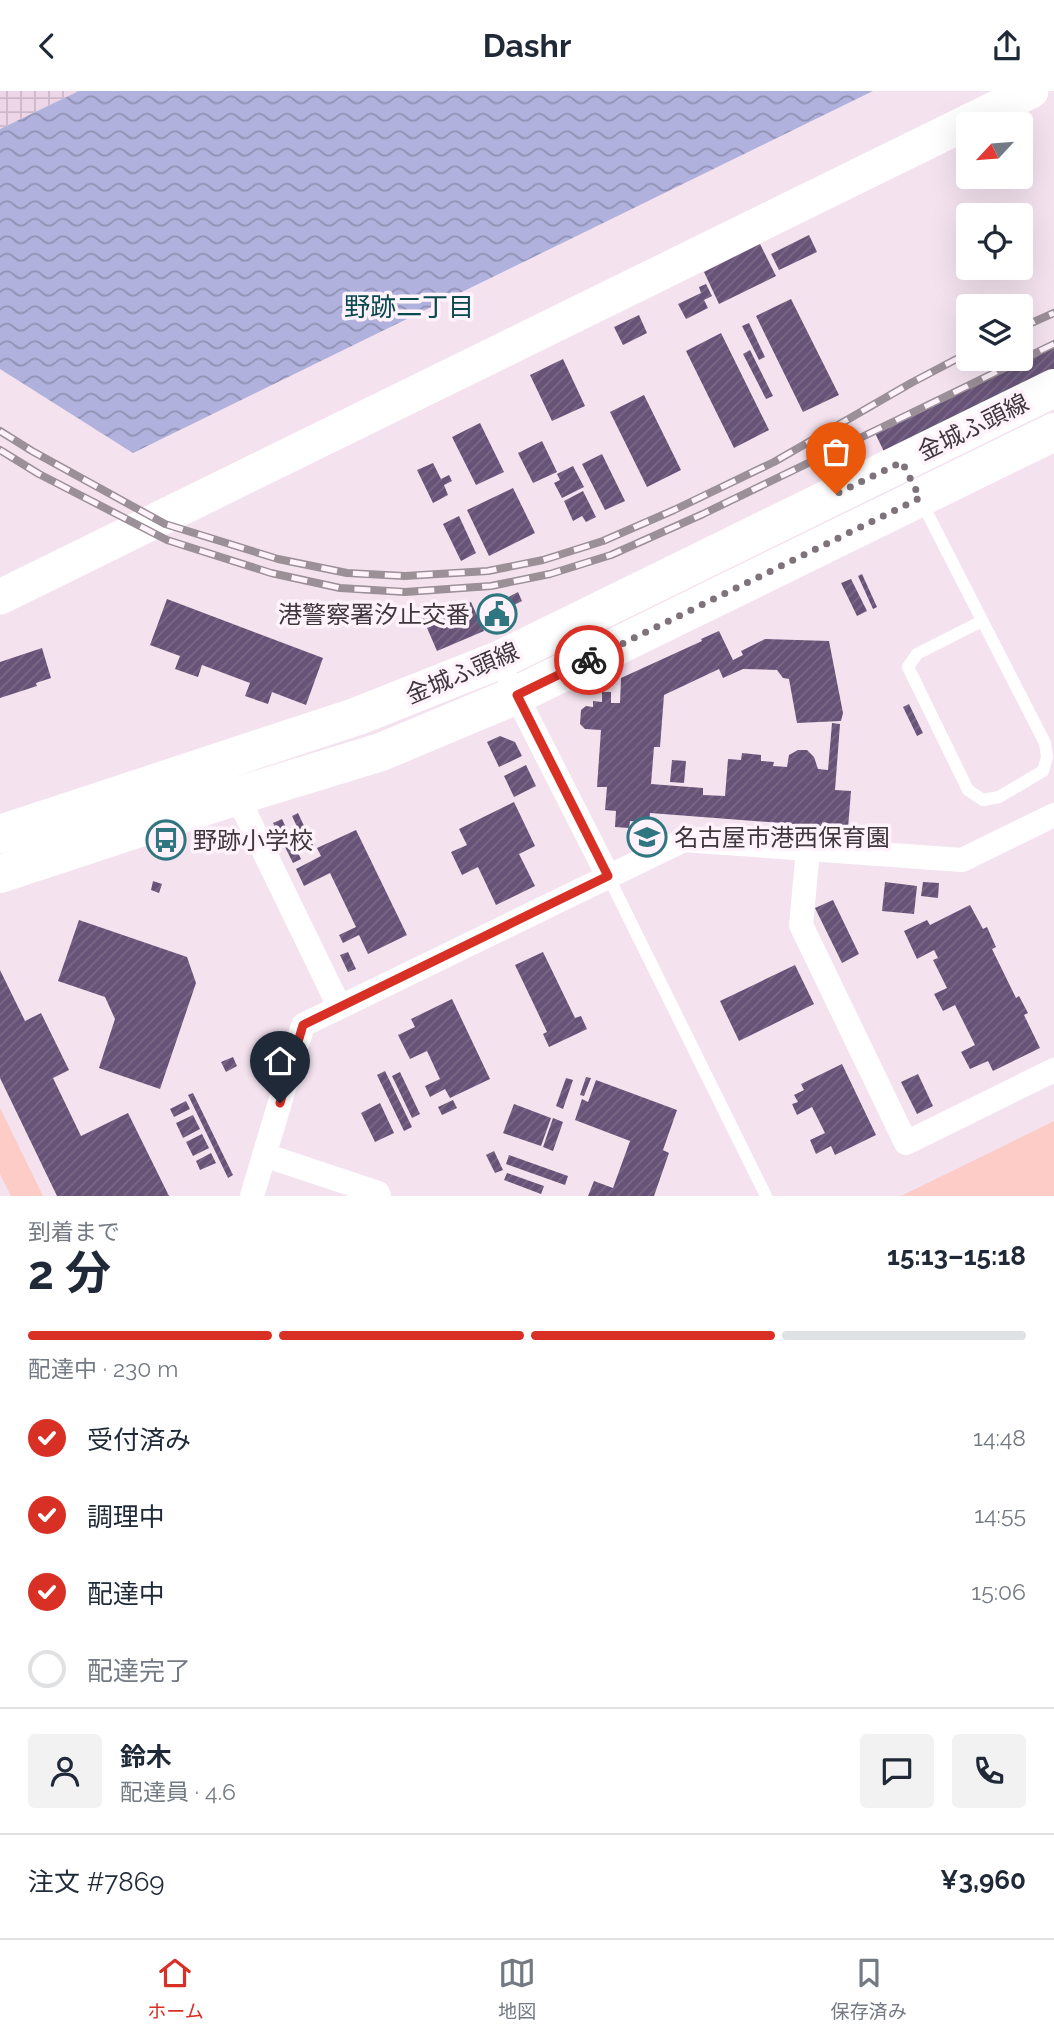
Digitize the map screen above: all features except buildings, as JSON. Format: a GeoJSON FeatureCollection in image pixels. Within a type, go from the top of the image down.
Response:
{"type":"FeatureCollection","features":[{"type":"Feature","properties":{"kind":"main road","name":"金城ふ頭線"},"geometry":{"type":"LineString","coordinates":[[0,874],[381,752],[517,695],[911,480],[1054,388]]}},
{"type":"Feature","properties":{"kind":"main road","name":"金城ふ頭線"},"geometry":{"type":"LineString","coordinates":[[0,834],[358,716],[499,660],[911,480],[1054,432]]}},
{"type":"Feature","properties":{"kind":"street"},"geometry":{"type":"LineString","coordinates":[[0,597],[1031,91]]}},
{"type":"Feature","properties":{"kind":"street"},"geometry":{"type":"LineString","coordinates":[[499,660],[608,876]]}},
{"type":"Feature","properties":{"kind":"street"},"geometry":{"type":"LineString","coordinates":[[237,796],[339,1006]]}},
{"type":"Feature","properties":{"kind":"street"},"geometry":{"type":"LineString","coordinates":[[252,1196],[303,1025],[608,876],[684,840],[962,860],[1054,815]]}},
{"type":"Feature","properties":{"kind":"street"},"geometry":{"type":"LineString","coordinates":[[808,850],[801,925],[906,1143],[1054,1070]]}},
{"type":"Feature","properties":{"kind":"street"},"geometry":{"type":"LineString","coordinates":[[264,1155],[378,1193],[379,1196]]}},
{"type":"Feature","properties":{"kind":"lane"},"geometry":{"type":"LineString","coordinates":[[911,480],[1045,743],[1047,757],[1043,771],[999,797],[983,800],[968,790],[908,667],[917,654],[982,621]]}},
{"type":"Feature","properties":{"kind":"lane"},"geometry":{"type":"LineString","coordinates":[[608,876],[766,1196]]}},
{"type":"Feature","properties":{"kind":"shaded area"},"geometry":{"type":"Polygon","coordinates":[[[0,91],[79,91],[0,129],[0,91]]]}},
{"type":"Feature","properties":{"kind":"shaded area"},"geometry":{"type":"Polygon","coordinates":[[[0,1108],[43,1196],[11,1196],[0,1174],[0,1108]]]}},
{"type":"Feature","properties":{"kind":"shaded area"},"geometry":{"type":"Polygon","coordinates":[[[1054,1121],[1054,1196],[901,1196],[1054,1121]]]}},
{"type":"Feature","properties":{"kind":"water"},"geometry":{"type":"Polygon","coordinates":[[[79,91],[873,91],[133,453],[0,369],[0,129],[79,91]]]}},
{"type":"Feature","properties":{"kind":"railway"},"geometry":{"type":"LineString","coordinates":[[1033,322],[1054,313]]}},
{"type":"Feature","properties":{"kind":"railway"},"geometry":{"type":"LineString","coordinates":[[0,450],[39,474],[167,540],[271,573],[340,588],[405,592],[491,586],[550,574],[611,555],[703,514],[1054,344]]}},
{"type":"Feature","properties":{"kind":"railway"},"geometry":{"type":"LineString","coordinates":[[0,431],[165,524],[278,559],[347,573],[405,576],[488,571],[543,560],[603,541],[674,510],[774,462],[956,359]]}},
{"type":"Feature","properties":{"kind":"way so far"},"geometry":{"type":"LineString","coordinates":[[589,660],[920,498],[902,462],[836,494]]}},
{"type":"Feature","properties":{"kind":"place","name":"港警察署汐止交番"},"geometry":{"type":"Point","coordinates":[497,614]}},
{"type":"Feature","properties":{"kind":"place","name":"名古屋市港西保育園"},"geometry":{"type":"Point","coordinates":[647,837]}},
{"type":"Feature","properties":{"kind":"place","name":"野跡小学校"},"geometry":{"type":"Point","coordinates":[166,840]}},
{"type":"Feature","properties":{"kind":"district","name":"野跡二丁目"},"geometry":{"type":"Point","coordinates":[409,307]}},
{"type":"Feature","properties":{"kind":"route"},"geometry":{"type":"LineString","coordinates":[[280,1103],[303,1025],[608,876],[517,695],[589,660]]}}]}
